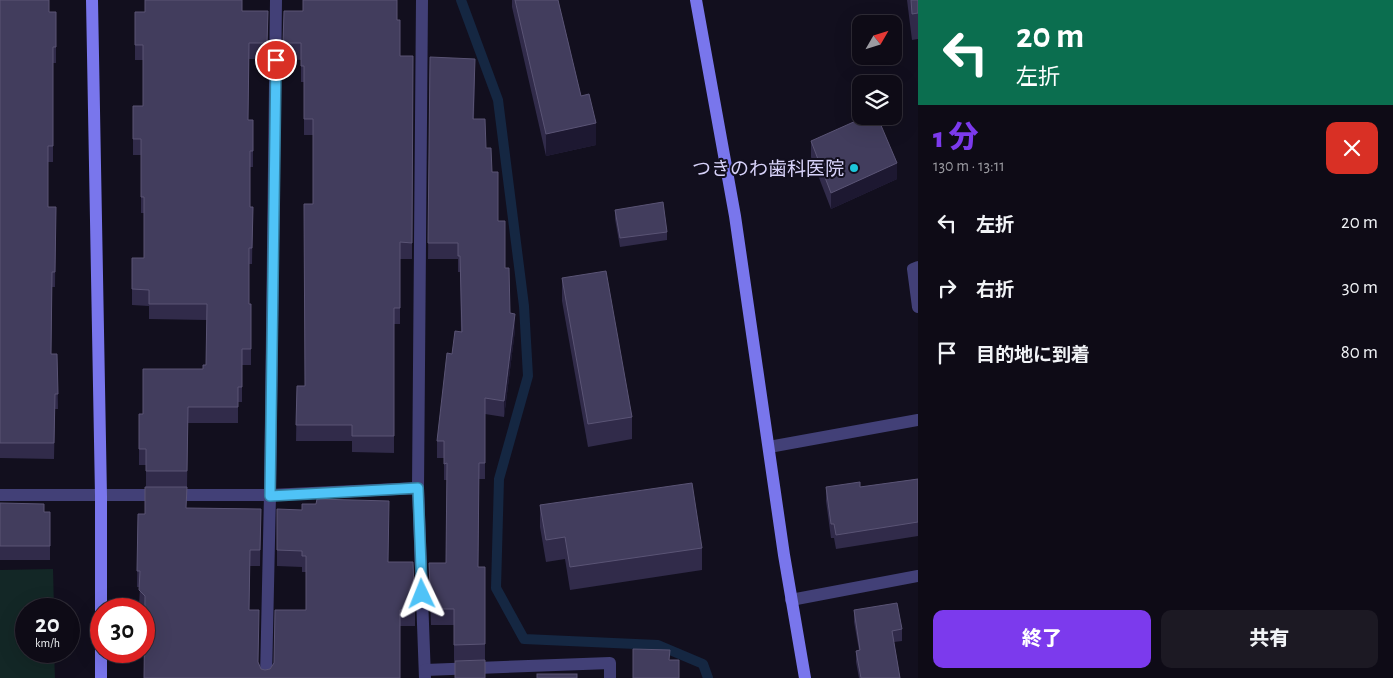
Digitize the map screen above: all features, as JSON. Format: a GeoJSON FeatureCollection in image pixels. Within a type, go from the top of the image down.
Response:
{"type":"FeatureCollection","features":[{"type":"Feature","properties":{"kind":"street"},"geometry":{"type":"LineString","coordinates":[[92,0],[101,496],[101,678]]}},
{"type":"Feature","properties":{"kind":"street"},"geometry":{"type":"LineString","coordinates":[[266,678],[276,0]]}},
{"type":"Feature","properties":{"kind":"street"},"geometry":{"type":"LineString","coordinates":[[422,0],[418,488],[425,674],[610,663],[610,678]]}},
{"type":"Feature","properties":{"kind":"street"},"geometry":{"type":"LineString","coordinates":[[696,0],[735,216],[791,600],[805,678]]}},
{"type":"Feature","properties":{"kind":"street"},"geometry":{"type":"LineString","coordinates":[[918,267],[913,268],[918,307]]}},
{"type":"Feature","properties":{"kind":"street"},"geometry":{"type":"LineString","coordinates":[[769,447],[918,420]]}},
{"type":"Feature","properties":{"kind":"street"},"geometry":{"type":"LineString","coordinates":[[0,495],[270,496],[418,488]]}},
{"type":"Feature","properties":{"kind":"street"},"geometry":{"type":"LineString","coordinates":[[791,600],[918,576]]}},
{"type":"Feature","properties":{"kind":"green space"},"geometry":{"type":"Polygon","coordinates":[[[53,569],[54,598],[15,598],[15,663],[54,663],[55,678],[0,678],[0,570],[53,569]]]}},
{"type":"Feature","properties":{"kind":"building"},"geometry":{"type":"Polygon","coordinates":[[[0,0],[49,0],[49,12],[56,12],[56,47],[53,47],[53,146],[48,146],[48,207],[56,207],[55,272],[52,272],[51,354],[57,354],[58,394],[55,394],[54,443],[0,443],[0,0]]]}},
{"type":"Feature","properties":{"kind":"building"},"geometry":{"type":"Polygon","coordinates":[[[145,0],[242,0],[242,11],[268,11],[267,43],[249,43],[248,120],[253,120],[253,151],[250,151],[250,207],[253,207],[252,248],[249,248],[251,349],[242,349],[242,387],[238,387],[238,407],[188,407],[187,471],[146,471],[146,449],[139,449],[139,414],[143,414],[143,369],[203,369],[203,365],[206,365],[207,304],[149,304],[149,290],[132,289],[132,258],[144,258],[144,197],[141,197],[141,139],[133,139],[133,106],[143,106],[143,45],[135,45],[135,12],[145,12],[145,0]]]}},
{"type":"Feature","properties":{"kind":"building"},"geometry":{"type":"Polygon","coordinates":[[[303,0],[397,0],[397,20],[400,20],[400,56],[413,56],[412,243],[400,242],[400,308],[394,308],[394,436],[352,436],[352,425],[296,425],[297,386],[305,386],[304,204],[313,204],[313,119],[304,119],[304,66],[301,66],[301,43],[283,43],[284,11],[303,11],[303,0]]]}},
{"type":"Feature","properties":{"kind":"building"},"geometry":{"type":"Polygon","coordinates":[[[515,0],[558,0],[581,96],[589,94],[596,123],[546,134],[515,0]]]}},
{"type":"Feature","properties":{"kind":"building"},"geometry":{"type":"Polygon","coordinates":[[[911,0],[918,0],[918,13],[912,14],[911,0]]]}},
{"type":"Feature","properties":{"kind":"building"},"geometry":{"type":"Polygon","coordinates":[[[430,57],[475,59],[473,119],[485,119],[486,148],[491,148],[492,172],[498,172],[498,221],[505,221],[505,268],[509,268],[510,313],[515,314],[504,401],[485,398],[485,463],[479,463],[478,567],[485,567],[485,644],[454,645],[454,609],[431,609],[429,563],[446,563],[447,463],[444,464],[444,441],[437,441],[447,353],[452,354],[455,331],[462,332],[458,243],[428,243],[430,57]]]}},
{"type":"Feature","properties":{"kind":"building","name":"つきのわ歯科医院"},"geometry":{"type":"Polygon","coordinates":[[[852,123],[852,125],[881,125],[897,163],[831,193],[811,141],[852,123]]]}},
{"type":"Feature","properties":{"kind":"building"},"geometry":{"type":"Polygon","coordinates":[[[663,202],[667,232],[620,238],[615,210],[663,202]]]}},
{"type":"Feature","properties":{"kind":"building"},"geometry":{"type":"Polygon","coordinates":[[[606,271],[632,417],[588,424],[562,278],[606,271]]]}},
{"type":"Feature","properties":{"kind":"building"},"geometry":{"type":"Polygon","coordinates":[[[918,479],[918,522],[836,535],[834,524],[831,524],[826,487],[860,482],[860,487],[918,479]]]}},
{"type":"Feature","properties":{"kind":"building"},"geometry":{"type":"Polygon","coordinates":[[[692,483],[702,548],[570,567],[565,537],[546,540],[540,505],[692,483]]]}},
{"type":"Feature","properties":{"kind":"building"},"geometry":{"type":"Polygon","coordinates":[[[145,487],[187,487],[186,508],[261,509],[260,550],[250,550],[249,610],[259,610],[258,662],[261,669],[265,670],[270,669],[274,663],[275,610],[306,610],[306,556],[302,556],[302,551],[277,550],[277,509],[302,510],[302,504],[316,504],[317,499],[389,501],[388,562],[413,562],[415,610],[400,610],[400,678],[144,678],[144,663],[155,663],[155,598],[145,598],[139,590],[140,571],[137,571],[138,514],[145,514],[145,487]]]}},
{"type":"Feature","properties":{"kind":"building"},"geometry":{"type":"Polygon","coordinates":[[[0,503],[44,504],[44,512],[50,512],[50,546],[0,546],[0,503]]]}},
{"type":"Feature","properties":{"kind":"building"},"geometry":{"type":"Polygon","coordinates":[[[897,603],[902,629],[892,631],[900,678],[861,678],[856,651],[860,650],[854,610],[897,603]]]}},
{"type":"Feature","properties":{"kind":"building"},"geometry":{"type":"Polygon","coordinates":[[[633,649],[670,650],[669,660],[679,660],[679,678],[633,678],[633,649]]]}},
{"type":"Feature","properties":{"kind":"building"},"geometry":{"type":"Polygon","coordinates":[[[485,660],[485,678],[455,678],[455,661],[485,660]]]}},
{"type":"Feature","properties":{"kind":"building"},"geometry":{"type":"Polygon","coordinates":[[[537,674],[577,674],[577,678],[537,678],[537,674]]]}},
{"type":"Feature","properties":{"kind":"waterway"},"geometry":{"type":"LineString","coordinates":[[461,0],[498,100],[524,306],[528,376],[499,479],[496,588],[524,639],[658,645],[703,664],[708,678]]}},
{"type":"Feature","properties":{"kind":"place","name":"つきのわ歯科医院"},"geometry":{"type":"Point","coordinates":[854,168]}},
{"type":"Feature","properties":{"kind":"route"},"geometry":{"type":"LineString","coordinates":[[276,60],[270,496],[418,488],[422,594]]}}]}
